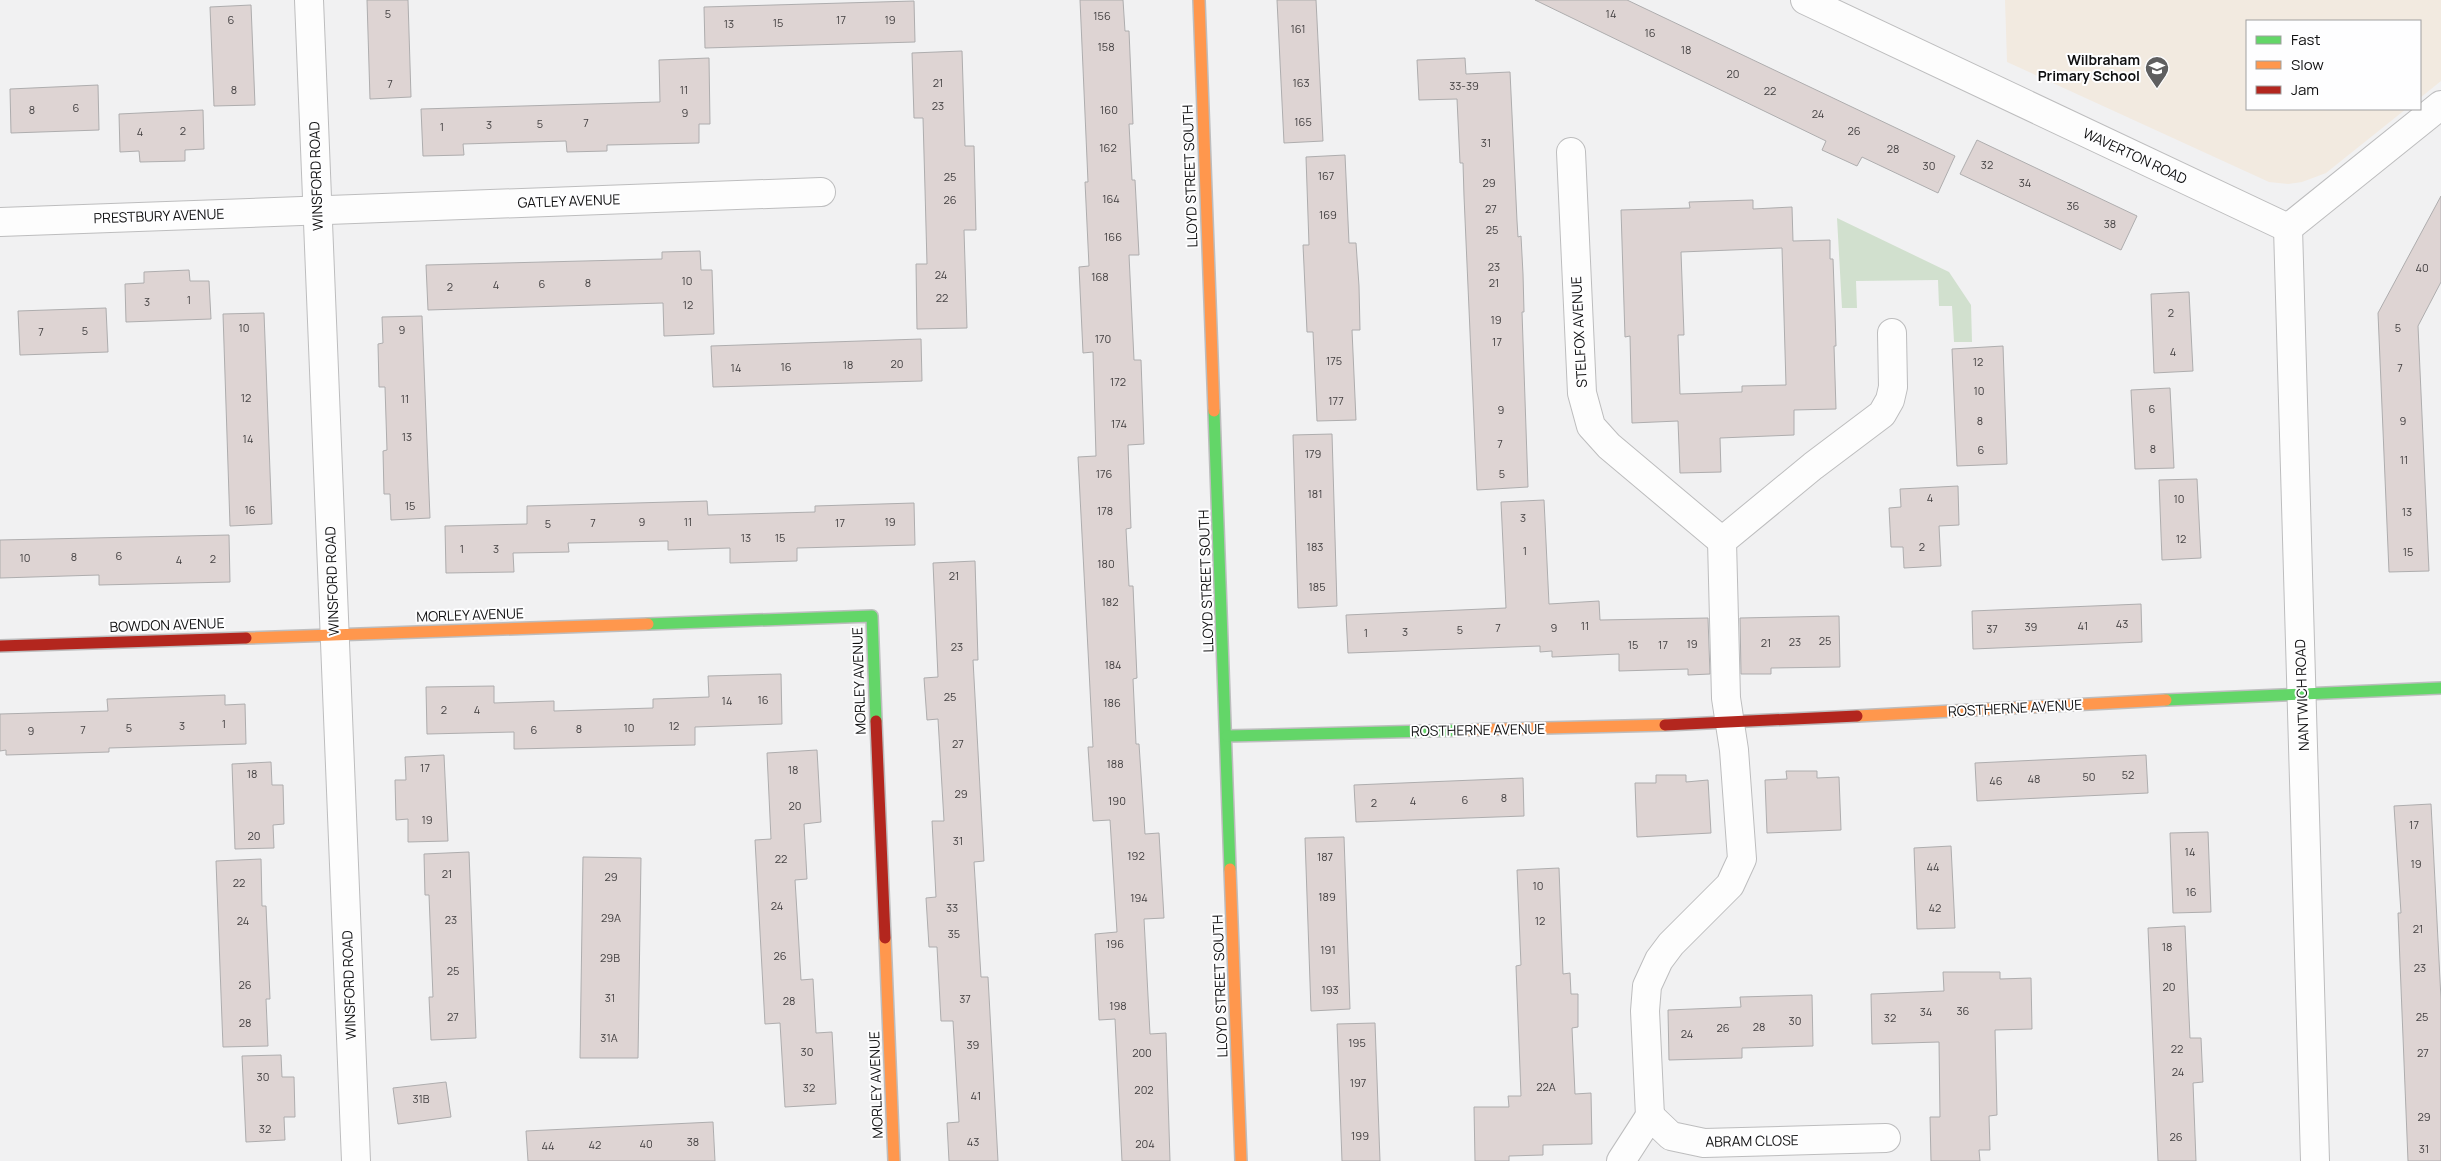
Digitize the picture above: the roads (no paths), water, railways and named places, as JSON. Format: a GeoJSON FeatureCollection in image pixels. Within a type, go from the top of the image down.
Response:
{"type":"FeatureCollection","features":[{"type":"Feature","properties":{"kind":"street","name":"WINSFORD ROAD"},"geometry":{"type":"LineString","coordinates":[[309,0],[356,1161]]}},
{"type":"Feature","properties":{"kind":"street","name":"LLOYD STREET SOUTH"},"geometry":{"type":"LineString","coordinates":[[1199,0],[1240,1161]]}},
{"type":"Feature","properties":{"kind":"street","name":"WAVERTON ROAD"},"geometry":{"type":"LineString","coordinates":[[1805,0],[2288,228]]}},
{"type":"Feature","properties":{"kind":"street"},"geometry":{"type":"LineString","coordinates":[[2288,228],[2441,105]]}},
{"type":"Feature","properties":{"kind":"street","name":"STELFOX AVENUE"},"geometry":{"type":"LineString","coordinates":[[1572,152],[1582,393],[1591,426],[1609,446],[1722,541]]}},
{"type":"Feature","properties":{"kind":"street","name":"GATLEY AVENUE"},"geometry":{"type":"LineString","coordinates":[[318,210],[821,192]]}},
{"type":"Feature","properties":{"kind":"street","name":"PRESTBURY AVENUE"},"geometry":{"type":"LineString","coordinates":[[0,222],[318,210]]}},
{"type":"Feature","properties":{"kind":"street","name":"NANTWICH ROAD"},"geometry":{"type":"LineString","coordinates":[[2288,228],[2315,1161]]}},
{"type":"Feature","properties":{"kind":"street"},"geometry":{"type":"LineString","coordinates":[[1621,1161],[1650,1116],[1645,1011],[1647,986],[1660,960],[1671,944],[1730,885],[1742,859],[1734,750],[1726,698],[1722,541],[1813,466],[1882,414],[1890,400],[1893,387],[1892,333]]}},
{"type":"Feature","properties":{"kind":"street","name":"MORLEY AVENUE"},"geometry":{"type":"LineString","coordinates":[[334,635],[872,616],[894,1161]]}},
{"type":"Feature","properties":{"kind":"street","name":"BOWDON AVENUE"},"geometry":{"type":"LineString","coordinates":[[0,646],[334,635]]}},
{"type":"Feature","properties":{"kind":"street","name":"ROSTHERNE AVENUE"},"geometry":{"type":"LineString","coordinates":[[1226,736],[1729,723],[2441,688]]}},
{"type":"Feature","properties":{"kind":"street","name":"ABRAM CLOSE"},"geometry":{"type":"LineString","coordinates":[[1650,1116],[1671,1136],[1704,1143],[1886,1138]]}},
{"type":"Feature","properties":{"kind":"place","name":"Wilbraham Primary School"},"geometry":{"type":"Point","coordinates":[2157,89]}}]}
